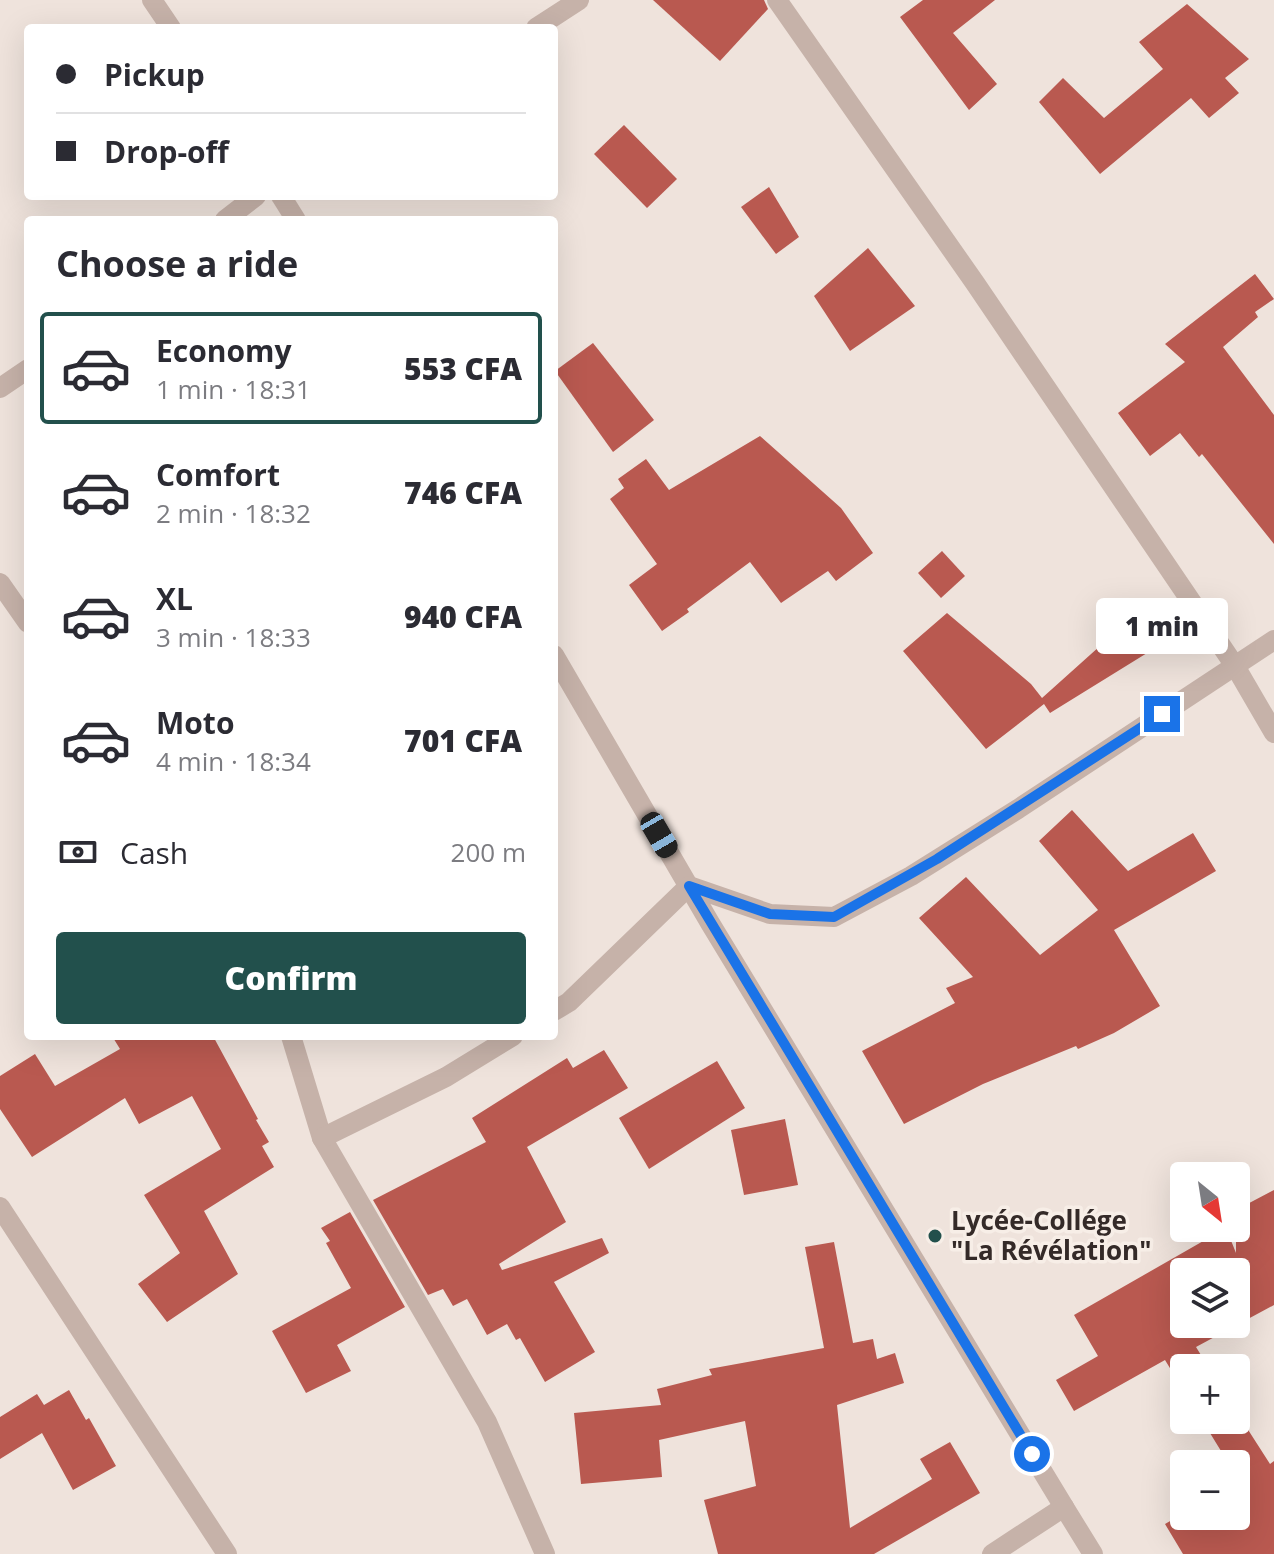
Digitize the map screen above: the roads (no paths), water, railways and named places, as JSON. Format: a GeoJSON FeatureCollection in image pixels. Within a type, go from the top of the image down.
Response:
{"type":"FeatureCollection","features":[{"type":"Feature","properties":{"kind":"street"},"geometry":{"type":"LineString","coordinates":[[152,0],[168,24]]}},
{"type":"Feature","properties":{"kind":"street"},"geometry":{"type":"LineString","coordinates":[[542,24],[579,0]]}},
{"type":"Feature","properties":{"kind":"street"},"geometry":{"type":"LineString","coordinates":[[777,0],[975,283],[1235,666],[1274,733]]}},
{"type":"Feature","properties":{"kind":"street"},"geometry":{"type":"LineString","coordinates":[[230,216],[251,200]]}},
{"type":"Feature","properties":{"kind":"street"},"geometry":{"type":"LineString","coordinates":[[0,388],[24,372]]}},
{"type":"Feature","properties":{"kind":"street"},"geometry":{"type":"LineString","coordinates":[[0,583],[24,617]]}},
{"type":"Feature","properties":{"kind":"street"},"geometry":{"type":"LineString","coordinates":[[689,886],[770,914],[834,917],[911,876],[1018,809],[1274,640]]}},
{"type":"Feature","properties":{"kind":"street"},"geometry":{"type":"LineString","coordinates":[[558,662],[689,886],[1093,1554]]}},
{"type":"Feature","properties":{"kind":"street"},"geometry":{"type":"LineString","coordinates":[[558,1009],[569,1002],[689,886]]}},
{"type":"Feature","properties":{"kind":"street"},"geometry":{"type":"LineString","coordinates":[[292,1040],[322,1138],[487,1422],[545,1554]]}},
{"type":"Feature","properties":{"kind":"street"},"geometry":{"type":"LineString","coordinates":[[322,1138],[446,1077],[506,1040]]}},
{"type":"Feature","properties":{"kind":"street"},"geometry":{"type":"LineString","coordinates":[[0,1207],[227,1554]]}},
{"type":"Feature","properties":{"kind":"street"},"geometry":{"type":"LineString","coordinates":[[992,1554],[1064,1507]]}},
{"type":"Feature","properties":{"kind":"place","name":"Lycée-Collége \"La Révélation\""},"geometry":{"type":"Point","coordinates":[935,1236]}}]}
